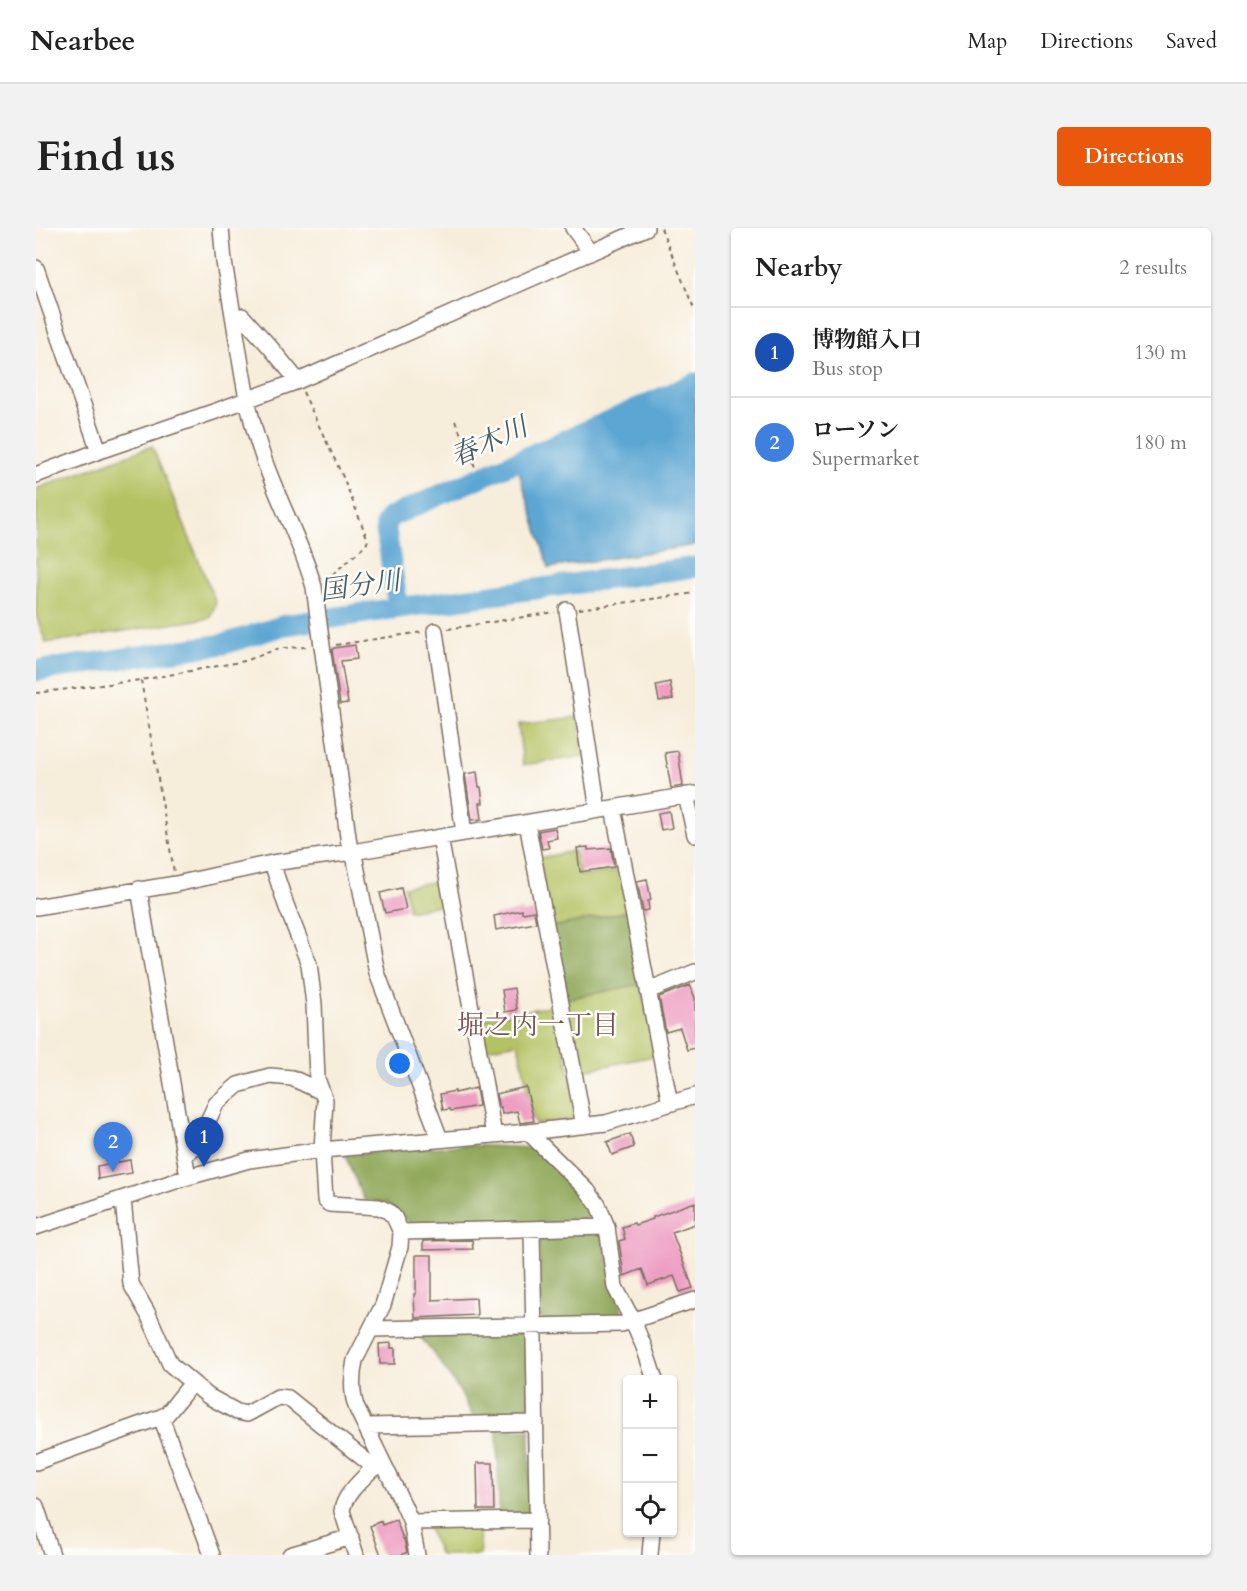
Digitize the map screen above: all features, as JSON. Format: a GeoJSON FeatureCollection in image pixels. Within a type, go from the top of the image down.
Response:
{"type":"FeatureCollection","features":[{"type":"Feature","properties":{"kind":"street"},"geometry":{"type":"LineString","coordinates":[[221,228],[224,262],[251,421],[262,457],[306,562],[314,592],[349,844],[355,860],[377,974],[440,1139]]}},
{"type":"Feature","properties":{"kind":"street"},"geometry":{"type":"LineString","coordinates":[[573,228],[590,253]]}},
{"type":"Feature","properties":{"kind":"street"},"geometry":{"type":"LineString","coordinates":[[36,475],[298,381],[646,228]]}},
{"type":"Feature","properties":{"kind":"street"},"geometry":{"type":"LineString","coordinates":[[36,268],[99,451]]}},
{"type":"Feature","properties":{"kind":"street"},"geometry":{"type":"LineString","coordinates":[[233,315],[242,316],[298,381]]}},
{"type":"Feature","properties":{"kind":"street"},"geometry":{"type":"LineString","coordinates":[[567,610],[605,809],[648,991],[670,1104]]}},
{"type":"Feature","properties":{"kind":"street"},"geometry":{"type":"LineString","coordinates":[[435,631],[464,833]]}},
{"type":"Feature","properties":{"kind":"street"},"geometry":{"type":"LineString","coordinates":[[36,907],[176,884],[272,863],[352,852],[691,795],[695,835]]}},
{"type":"Feature","properties":{"kind":"street"},"geometry":{"type":"LineString","coordinates":[[527,823],[584,1126]]}},
{"type":"Feature","properties":{"kind":"street"},"geometry":{"type":"LineString","coordinates":[[440,837],[494,1135]]}},
{"type":"Feature","properties":{"kind":"street"},"geometry":{"type":"LineString","coordinates":[[272,863],[309,964],[314,1004],[317,1079],[325,1100],[322,1150],[325,1200],[329,1204],[379,1207],[394,1217],[401,1232],[400,1247],[383,1305],[358,1353],[353,1369],[354,1402],[366,1426],[378,1464],[404,1506],[411,1522],[417,1555]]}},
{"type":"Feature","properties":{"kind":"street"},"geometry":{"type":"LineString","coordinates":[[139,889],[188,1177]]}},
{"type":"Feature","properties":{"kind":"street"},"geometry":{"type":"LineString","coordinates":[[648,991],[695,972]]}},
{"type":"Feature","properties":{"kind":"street"},"geometry":{"type":"LineString","coordinates":[[185,1155],[195,1146],[216,1104],[238,1084],[270,1076],[292,1078],[322,1092]]}},
{"type":"Feature","properties":{"kind":"street"},"geometry":{"type":"LineString","coordinates":[[36,1227],[188,1177],[249,1160],[322,1150],[584,1126],[613,1121],[695,1096]]}},
{"type":"Feature","properties":{"kind":"street"},"geometry":{"type":"LineString","coordinates":[[528,1132],[587,1190],[598,1205],[607,1227],[615,1287],[633,1321],[652,1375]]}},
{"type":"Feature","properties":{"kind":"street"},"geometry":{"type":"LineString","coordinates":[[123,1199],[131,1284],[170,1364],[222,1405],[237,1412],[247,1414],[270,1400],[278,1397],[288,1398],[378,1464]]}},
{"type":"Feature","properties":{"kind":"street"},"geometry":{"type":"LineString","coordinates":[[401,1232],[607,1227]]}},
{"type":"Feature","properties":{"kind":"street"},"geometry":{"type":"LineString","coordinates":[[532,1230],[538,1555]]}},
{"type":"Feature","properties":{"kind":"street"},"geometry":{"type":"LineString","coordinates":[[372,1329],[622,1324],[695,1300]]}},
{"type":"Feature","properties":{"kind":"street"},"geometry":{"type":"LineString","coordinates":[[36,1462],[167,1414],[192,1383]]}},
{"type":"Feature","properties":{"kind":"street"},"geometry":{"type":"LineString","coordinates":[[161,1417],[212,1555]]}},
{"type":"Feature","properties":{"kind":"street"},"geometry":{"type":"LineString","coordinates":[[366,1426],[536,1423]]}},
{"type":"Feature","properties":{"kind":"street"},"geometry":{"type":"LineString","coordinates":[[356,1555],[342,1511],[343,1505],[349,1494],[378,1464]]}},
{"type":"Feature","properties":{"kind":"street"},"geometry":{"type":"LineString","coordinates":[[36,1506],[52,1555]]}},
{"type":"Feature","properties":{"kind":"street"},"geometry":{"type":"LineString","coordinates":[[411,1522],[538,1520]]}},
{"type":"Feature","properties":{"kind":"street"},"geometry":{"type":"LineString","coordinates":[[290,1555],[351,1537]]}},
{"type":"Feature","properties":{"kind":"street"},"geometry":{"type":"LineString","coordinates":[[650,1555],[652,1537]]}},
{"type":"Feature","properties":{"kind":"path"},"geometry":{"type":"LineString","coordinates":[[661,228],[695,311]]}},
{"type":"Feature","properties":{"kind":"path"},"geometry":{"type":"LineString","coordinates":[[298,381],[343,477],[368,540],[366,545],[314,592]]}},
{"type":"Feature","properties":{"kind":"path"},"geometry":{"type":"LineString","coordinates":[[455,421],[476,469]]}},
{"type":"Feature","properties":{"kind":"path"},"geometry":{"type":"LineString","coordinates":[[36,693],[141,680],[245,661],[280,648],[435,631]]}},
{"type":"Feature","properties":{"kind":"path"},"geometry":{"type":"LineString","coordinates":[[141,680],[176,884]]}},
{"type":"Feature","properties":{"kind":"green space"},"geometry":{"type":"Polygon","coordinates":[[[152,446],[216,603],[210,618],[46,643],[36,615],[36,489],[152,446]]]}},
{"type":"Feature","properties":{"kind":"green space"},"geometry":{"type":"Polygon","coordinates":[[[579,717],[585,756],[523,765],[518,724],[579,717]]]}},
{"type":"Feature","properties":{"kind":"green space"},"geometry":{"type":"Polygon","coordinates":[[[574,851],[580,876],[620,870],[629,911],[552,927],[539,858],[574,851]]]}},
{"type":"Feature","properties":{"kind":"green space"},"geometry":{"type":"Polygon","coordinates":[[[443,880],[448,904],[409,911],[404,887],[443,880]]]}},
{"type":"Feature","properties":{"kind":"green space"},"geometry":{"type":"Polygon","coordinates":[[[629,911],[641,984],[566,999],[552,927],[629,911]]]}},
{"type":"Feature","properties":{"kind":"green space"},"geometry":{"type":"Polygon","coordinates":[[[641,984],[655,1056],[579,1071],[566,999],[641,984]]]}},
{"type":"Feature","properties":{"kind":"green space"},"geometry":{"type":"Polygon","coordinates":[[[556,1005],[578,1114],[575,1120],[535,1124],[518,1043],[486,1049],[480,1019],[556,1005]]]}},
{"type":"Feature","properties":{"kind":"green space"},"geometry":{"type":"Polygon","coordinates":[[[464,1145],[533,1148],[574,1187],[592,1210],[582,1223],[415,1227],[385,1203],[364,1200],[345,1155],[464,1145]]]}},
{"type":"Feature","properties":{"kind":"green space"},"geometry":{"type":"Polygon","coordinates":[[[599,1233],[603,1237],[623,1314],[622,1318],[541,1322],[539,1235],[599,1233]]]}},
{"type":"Feature","properties":{"kind":"green space"},"geometry":{"type":"Polygon","coordinates":[[[527,1332],[531,1417],[474,1419],[459,1390],[418,1334],[527,1332]]]}},
{"type":"Feature","properties":{"kind":"green space"},"geometry":{"type":"Polygon","coordinates":[[[497,1430],[530,1430],[530,1514],[499,1516],[497,1430]]]}},
{"type":"Feature","properties":{"kind":"green space"},"geometry":{"type":"Polygon","coordinates":[[[427,1526],[479,1526],[480,1555],[440,1555],[427,1526]]]}},
{"type":"Feature","properties":{"kind":"water"},"geometry":{"type":"Polygon","coordinates":[[[695,390],[695,545],[549,568],[518,469],[695,390]]]}},
{"type":"Feature","properties":{"kind":"building"},"geometry":{"type":"Polygon","coordinates":[[[355,645],[357,659],[341,661],[348,703],[340,704],[332,650],[355,645]]]}},
{"type":"Feature","properties":{"kind":"building"},"geometry":{"type":"Polygon","coordinates":[[[670,682],[673,699],[659,701],[656,685],[670,682]]]}},
{"type":"Feature","properties":{"kind":"building"},"geometry":{"type":"Polygon","coordinates":[[[678,751],[683,786],[671,788],[665,753],[678,751]]]}},
{"type":"Feature","properties":{"kind":"building"},"geometry":{"type":"Polygon","coordinates":[[[477,772],[483,803],[480,803],[482,819],[472,820],[465,774],[477,772]]]}},
{"type":"Feature","properties":{"kind":"building"},"geometry":{"type":"Polygon","coordinates":[[[669,811],[672,828],[661,830],[658,813],[669,811]]]}},
{"type":"Feature","properties":{"kind":"building"},"geometry":{"type":"Polygon","coordinates":[[[555,828],[557,838],[547,840],[549,848],[542,849],[538,831],[555,828]]]}},
{"type":"Feature","properties":{"kind":"building"},"geometry":{"type":"Polygon","coordinates":[[[588,847],[588,850],[611,848],[614,867],[580,872],[577,848],[588,847]]]}},
{"type":"Feature","properties":{"kind":"building"},"geometry":{"type":"Polygon","coordinates":[[[647,879],[651,900],[648,901],[649,910],[643,911],[637,881],[647,879]]]}},
{"type":"Feature","properties":{"kind":"building"},"geometry":{"type":"Polygon","coordinates":[[[401,888],[406,909],[385,913],[380,893],[401,888]]]}},
{"type":"Feature","properties":{"kind":"building"},"geometry":{"type":"Polygon","coordinates":[[[522,910],[522,913],[534,911],[536,923],[496,930],[494,916],[522,910]]]}},
{"type":"Feature","properties":{"kind":"building"},"geometry":{"type":"Polygon","coordinates":[[[690,985],[695,998],[695,1048],[687,1050],[680,1028],[666,1032],[659,997],[690,985]]]}},
{"type":"Feature","properties":{"kind":"building"},"geometry":{"type":"Polygon","coordinates":[[[514,988],[517,1010],[505,1012],[502,990],[514,988]]]}},
{"type":"Feature","properties":{"kind":"building"},"geometry":{"type":"Polygon","coordinates":[[[526,1087],[534,1121],[520,1123],[517,1111],[502,1114],[496,1094],[526,1087]]]}},
{"type":"Feature","properties":{"kind":"building"},"geometry":{"type":"Polygon","coordinates":[[[476,1088],[479,1106],[451,1111],[450,1109],[443,1110],[440,1094],[476,1088]]]}},
{"type":"Feature","properties":{"kind":"building"},"geometry":{"type":"Polygon","coordinates":[[[630,1134],[634,1147],[612,1155],[607,1142],[630,1134]]]}},
{"type":"Feature","properties":{"kind":"building"},"geometry":{"type":"Polygon","coordinates":[[[130,1160],[132,1173],[98,1179],[97,1166],[130,1160]]]}},
{"type":"Feature","properties":{"kind":"building"},"geometry":{"type":"Polygon","coordinates":[[[695,1202],[695,1224],[672,1232],[693,1288],[680,1292],[674,1276],[648,1285],[642,1269],[624,1276],[619,1241],[625,1239],[622,1227],[653,1219],[653,1217],[695,1202]]]}},
{"type":"Feature","properties":{"kind":"building"},"geometry":{"type":"Polygon","coordinates":[[[472,1240],[473,1249],[423,1250],[423,1241],[472,1240]]]}},
{"type":"Feature","properties":{"kind":"building"},"geometry":{"type":"Polygon","coordinates":[[[416,1255],[432,1255],[432,1300],[476,1298],[477,1315],[415,1318],[416,1255]]]}},
{"type":"Feature","properties":{"kind":"building"},"geometry":{"type":"Polygon","coordinates":[[[391,1343],[391,1348],[395,1348],[395,1364],[380,1364],[379,1344],[391,1343]]]}},
{"type":"Feature","properties":{"kind":"building"},"geometry":{"type":"Polygon","coordinates":[[[477,1463],[493,1463],[494,1510],[478,1510],[477,1463]]]}},
{"type":"Feature","properties":{"kind":"building"},"geometry":{"type":"Polygon","coordinates":[[[396,1520],[407,1552],[402,1555],[381,1555],[370,1526],[381,1521],[382,1525],[396,1520]]]}},
{"type":"Feature","properties":{"kind":"waterway","name":"春木川"},"geometry":{"type":"LineString","coordinates":[[398,608],[386,530],[386,523],[390,517],[695,383]]}},
{"type":"Feature","properties":{"kind":"waterway","name":"国分川"},"geometry":{"type":"LineString","coordinates":[[36,671],[224,644],[285,625],[695,567]]}},
{"type":"Feature","properties":{"kind":"place","name":"博物館入口"},"geometry":{"type":"Point","coordinates":[204,1167]}},
{"type":"Feature","properties":{"kind":"place","name":"ローソン"},"geometry":{"type":"Point","coordinates":[113,1172]}},
{"type":"Feature","properties":{"kind":"district","name":"堀之内一丁目"},"geometry":{"type":"Point","coordinates":[538,1025]}}]}
